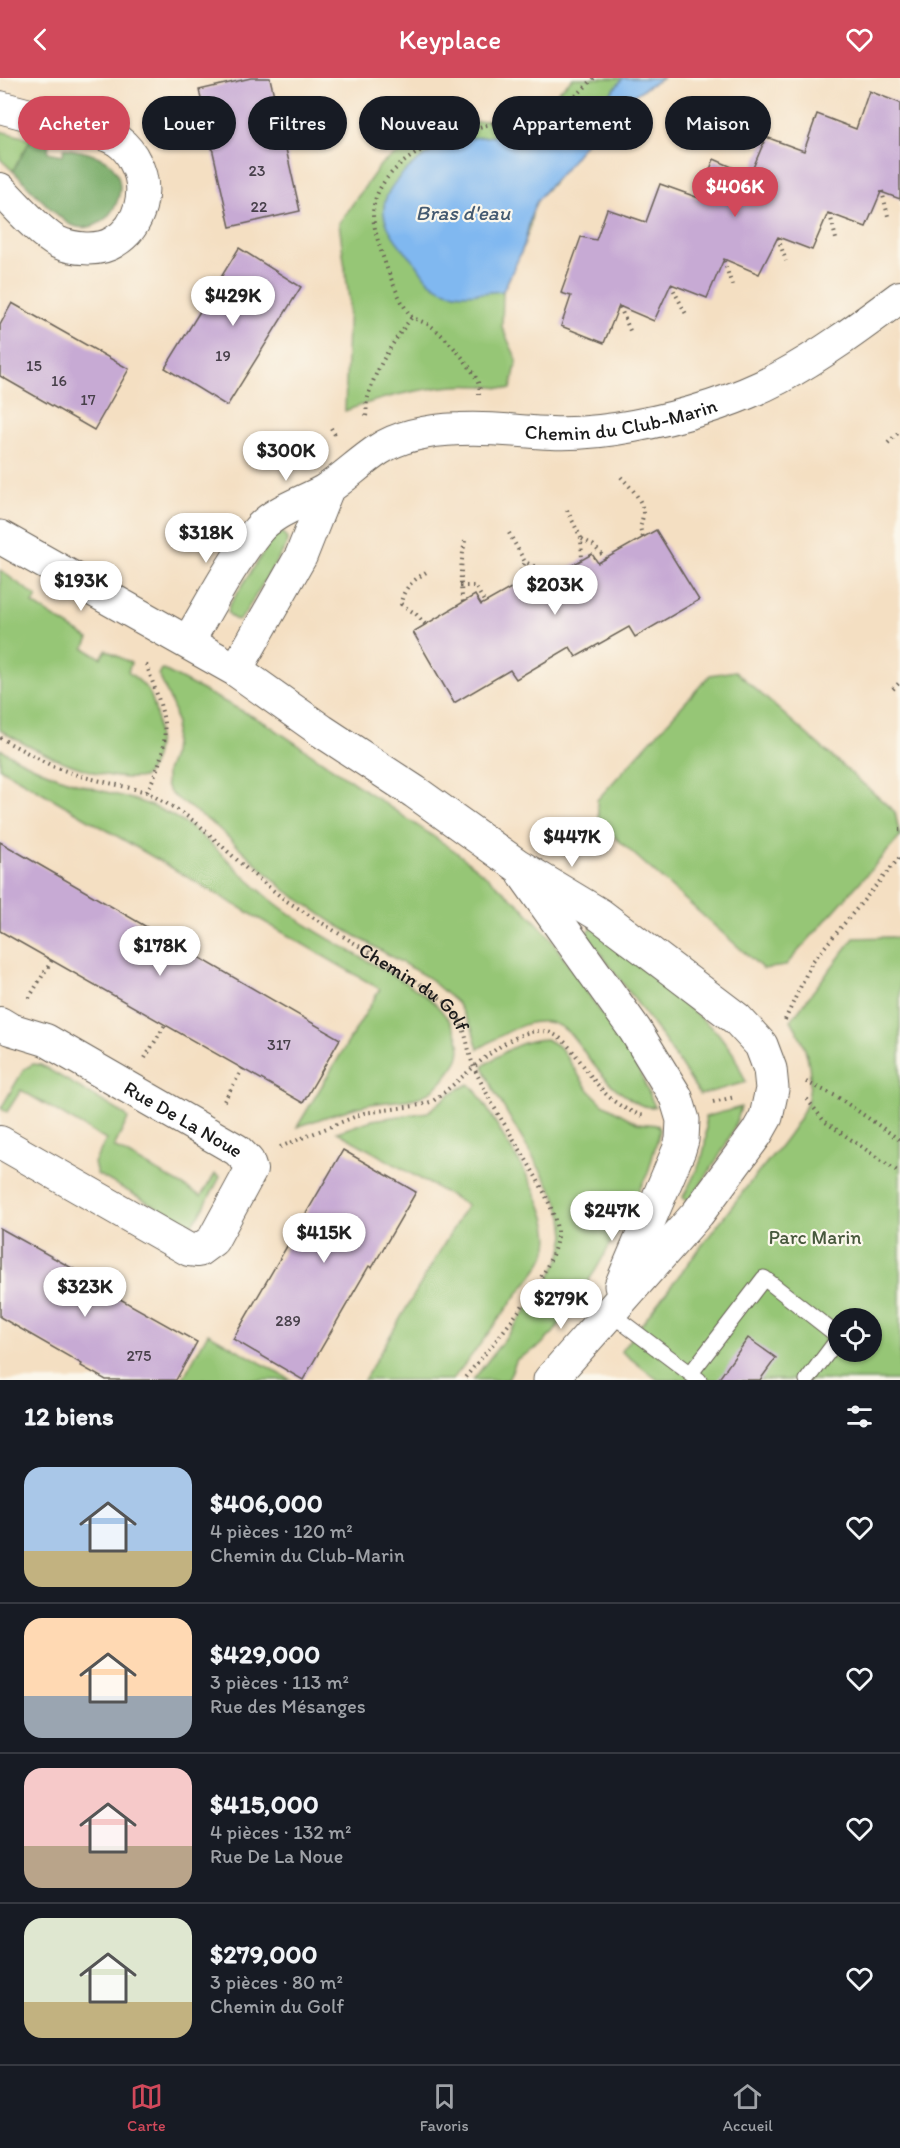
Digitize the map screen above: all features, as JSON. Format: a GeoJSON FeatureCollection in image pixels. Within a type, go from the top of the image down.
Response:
{"type":"FeatureCollection","features":[{"type":"Feature","properties":{"kind":"street"},"geometry":{"type":"LineString","coordinates":[[0,107],[101,133],[119,141],[141,172],[144,190],[140,209],[131,226],[113,243],[91,248],[67,246],[54,241],[0,189]]}},
{"type":"Feature","properties":{"kind":"street","name":"Chemin du Club-Marin"},"geometry":{"type":"LineString","coordinates":[[188,642],[258,529],[268,520],[328,488],[380,448],[397,440],[428,433],[480,428],[553,434],[642,424],[721,402],[759,387],[799,366],[900,297]]}},
{"type":"Feature","properties":{"kind":"street"},"geometry":{"type":"LineString","coordinates":[[236,670],[301,556],[328,488]]}},
{"type":"Feature","properties":{"kind":"street"},"geometry":{"type":"LineString","coordinates":[[0,537],[236,670],[415,792],[517,865],[600,915],[737,1019],[761,1045],[772,1078],[770,1104],[766,1117],[756,1133],[698,1213],[550,1380]]}},
{"type":"Feature","properties":{"kind":"street"},"geometry":{"type":"LineString","coordinates":[[517,865],[635,1030],[681,1110],[684,1129],[679,1150],[610,1313]]}},
{"type":"Feature","properties":{"kind":"street","name":"Rue De La Noue"},"geometry":{"type":"LineString","coordinates":[[0,1142],[189,1250],[198,1251],[213,1240],[251,1170],[248,1161],[237,1150],[46,1040],[3,1033]]}},
{"type":"Feature","properties":{"kind":"lane"},"geometry":{"type":"LineString","coordinates":[[610,1313],[695,1377],[764,1278],[828,1329]]}},
{"type":"Feature","properties":{"kind":"lane"},"geometry":{"type":"LineString","coordinates":[[807,1380],[828,1351]]}},
{"type":"Feature","properties":{"kind":"path"},"geometry":{"type":"LineString","coordinates":[[479,392],[479,386],[471,369],[452,347],[432,327],[412,317],[392,278],[373,224],[374,205],[381,187],[392,171],[405,159],[433,144],[478,127],[551,111],[572,100],[594,78]]}},
{"type":"Feature","properties":{"kind":"path"},"geometry":{"type":"LineString","coordinates":[[882,191],[888,216]]}},
{"type":"Feature","properties":{"kind":"path"},"geometry":{"type":"LineString","coordinates":[[830,214],[836,239]]}},
{"type":"Feature","properties":{"kind":"path"},"geometry":{"type":"LineString","coordinates":[[778,238],[786,261]]}},
{"type":"Feature","properties":{"kind":"path"},"geometry":{"type":"LineString","coordinates":[[724,261],[732,285]]}},
{"type":"Feature","properties":{"kind":"path"},"geometry":{"type":"LineString","coordinates":[[672,285],[686,314]]}},
{"type":"Feature","properties":{"kind":"path"},"geometry":{"type":"LineString","coordinates":[[620,307],[631,333]]}},
{"type":"Feature","properties":{"kind":"path"},"geometry":{"type":"LineString","coordinates":[[367,411],[367,403],[383,361],[412,317]]}},
{"type":"Feature","properties":{"kind":"path"},"geometry":{"type":"LineString","coordinates":[[888,443],[900,431]]}},
{"type":"Feature","properties":{"kind":"path"},"geometry":{"type":"LineString","coordinates":[[621,477],[640,502],[643,513],[639,527],[643,537]]}},
{"type":"Feature","properties":{"kind":"path"},"geometry":{"type":"LineString","coordinates":[[567,510],[581,538],[582,560]]}},
{"type":"Feature","properties":{"kind":"path"},"geometry":{"type":"LineString","coordinates":[[508,533],[525,562],[534,566],[545,581]]}},
{"type":"Feature","properties":{"kind":"path"},"geometry":{"type":"LineString","coordinates":[[581,538],[593,545],[606,559]]}},
{"type":"Feature","properties":{"kind":"path"},"geometry":{"type":"LineString","coordinates":[[463,602],[460,566],[465,541]]}},
{"type":"Feature","properties":{"kind":"path"},"geometry":{"type":"LineString","coordinates":[[522,582],[520,573],[525,562]]}},
{"type":"Feature","properties":{"kind":"path"},"geometry":{"type":"LineString","coordinates":[[425,624],[416,614],[401,604],[402,597],[413,581],[428,571]]}},
{"type":"Feature","properties":{"kind":"path"},"geometry":{"type":"LineString","coordinates":[[460,586],[475,586],[485,603]]}},
{"type":"Feature","properties":{"kind":"path"},"geometry":{"type":"LineString","coordinates":[[147,664],[165,719],[165,735],[160,766],[147,792]]}},
{"type":"Feature","properties":{"kind":"path","name":"Chemin du Golf"},"geometry":{"type":"LineString","coordinates":[[0,738],[52,766],[80,776],[147,792],[198,824],[249,871],[285,900],[428,989],[448,1005],[459,1021],[473,1066],[497,1113],[547,1199],[557,1230],[554,1250],[541,1277],[463,1380]]}},
{"type":"Feature","properties":{"kind":"path"},"geometry":{"type":"LineString","coordinates":[[782,1026],[812,962],[900,857]]}},
{"type":"Feature","properties":{"kind":"path"},"geometry":{"type":"LineString","coordinates":[[28,999],[52,960]]}},
{"type":"Feature","properties":{"kind":"path"},"geometry":{"type":"LineString","coordinates":[[141,1065],[165,1025]]}},
{"type":"Feature","properties":{"kind":"path"},"geometry":{"type":"LineString","coordinates":[[277,1148],[364,1113],[421,1105],[433,1101],[473,1066],[503,1044],[528,1033],[544,1030],[567,1043],[606,1094],[624,1107],[649,1117]]}},
{"type":"Feature","properties":{"kind":"path"},"geometry":{"type":"LineString","coordinates":[[219,1110],[243,1068]]}},
{"type":"Feature","properties":{"kind":"path"},"geometry":{"type":"LineString","coordinates":[[804,1081],[836,1096],[900,1140]]}},
{"type":"Feature","properties":{"kind":"path"},"geometry":{"type":"LineString","coordinates":[[804,1095],[824,1121],[900,1173]]}},
{"type":"Feature","properties":{"kind":"path"},"geometry":{"type":"LineString","coordinates":[[703,1105],[742,1096]]}},
{"type":"Feature","properties":{"kind":"green space"},"geometry":{"type":"Polygon","coordinates":[[[573,78],[663,78],[632,96],[554,96],[573,78]]]}},
{"type":"Feature","properties":{"kind":"green space"},"geometry":{"type":"Polygon","coordinates":[[[492,119],[492,150],[580,150],[539,197],[533,209],[523,248],[503,291],[502,327],[517,360],[511,389],[468,385],[440,387],[398,395],[345,411],[349,299],[339,223],[381,164],[403,150],[480,150],[480,121],[492,119]]]}},
{"type":"Feature","properties":{"kind":"green space"},"geometry":{"type":"Polygon","coordinates":[[[0,131],[18,136],[18,150],[25,150],[13,171],[0,159],[0,131]]]}},
{"type":"Feature","properties":{"kind":"green space"},"geometry":{"type":"Polygon","coordinates":[[[25,150],[48,150],[48,152],[63,155],[64,150],[81,151],[108,162],[116,172],[120,184],[119,196],[114,208],[96,225],[84,228],[71,225],[51,209],[13,171],[25,150]]]}},
{"type":"Feature","properties":{"kind":"green space"},"geometry":{"type":"Polygon","coordinates":[[[276,533],[283,533],[287,539],[286,546],[243,616],[239,620],[234,619],[228,613],[229,606],[276,533]]]}},
{"type":"Feature","properties":{"kind":"green space"},"geometry":{"type":"Polygon","coordinates":[[[0,570],[37,597],[33,604],[89,639],[84,648],[101,658],[106,650],[131,663],[128,672],[149,692],[156,716],[158,738],[156,750],[150,769],[144,777],[127,778],[89,771],[50,756],[0,730],[0,570]]]}},
{"type":"Feature","properties":{"kind":"green space"},"geometry":{"type":"Polygon","coordinates":[[[162,669],[267,724],[455,851],[523,908],[549,936],[636,1064],[655,1107],[647,1107],[633,1101],[617,1089],[569,1033],[549,1022],[517,1027],[478,1049],[472,1028],[457,1003],[427,977],[335,924],[285,890],[217,827],[171,794],[166,785],[166,772],[173,753],[176,722],[173,707],[159,675],[162,669]]]}},
{"type":"Feature","properties":{"kind":"green space"},"geometry":{"type":"Polygon","coordinates":[[[735,671],[895,812],[900,837],[785,966],[763,969],[599,823],[597,800],[710,675],[735,671]]]}},
{"type":"Feature","properties":{"kind":"green space"},"geometry":{"type":"Polygon","coordinates":[[[0,749],[56,776],[135,800],[177,818],[205,839],[284,910],[411,986],[433,1002],[448,1018],[459,1041],[460,1053],[454,1067],[436,1087],[417,1098],[374,1103],[297,1127],[380,989],[0,768],[0,749]]]}},
{"type":"Feature","properties":{"kind":"green space"},"geometry":{"type":"Polygon","coordinates":[[[593,927],[718,1033],[733,1053],[746,1082],[700,1095],[667,1044],[586,933],[593,927]]]}},
{"type":"Feature","properties":{"kind":"green space","name":"Parc Marin"},"geometry":{"type":"Polygon","coordinates":[[[854,938],[900,938],[900,1380],[658,1380],[621,1351],[783,1142],[805,1108],[810,1087],[809,1067],[805,1048],[791,1020],[854,938]]]}},
{"type":"Feature","properties":{"kind":"green space"},"geometry":{"type":"Polygon","coordinates":[[[546,1039],[560,1047],[587,1088],[603,1104],[637,1123],[658,1125],[660,1130],[648,1173],[619,1229],[595,1271],[554,1332],[539,1347],[517,1359],[508,1380],[473,1380],[546,1285],[561,1255],[565,1236],[563,1217],[555,1195],[494,1091],[483,1066],[520,1044],[546,1039]]]}},
{"type":"Feature","properties":{"kind":"green space"},"geometry":{"type":"Polygon","coordinates":[[[33,1064],[41,1065],[126,1115],[128,1119],[114,1147],[201,1196],[215,1174],[220,1177],[193,1223],[187,1224],[97,1174],[94,1163],[106,1140],[21,1090],[7,1112],[1,1108],[24,1069],[33,1064]]]}},
{"type":"Feature","properties":{"kind":"green space"},"geometry":{"type":"Polygon","coordinates":[[[469,1084],[488,1110],[535,1192],[546,1221],[549,1234],[548,1246],[532,1276],[452,1380],[364,1380],[467,1205],[337,1132],[372,1120],[428,1112],[451,1093],[469,1084]]]}},
{"type":"Feature","properties":{"kind":"green space"},"geometry":{"type":"Polygon","coordinates":[[[741,1107],[732,1132],[719,1156],[690,1201],[685,1200],[683,1197],[702,1158],[706,1139],[705,1117],[741,1107]]]}},
{"type":"Feature","properties":{"kind":"green space"},"geometry":{"type":"Polygon","coordinates":[[[208,1333],[291,1380],[182,1380],[208,1333]]]}},
{"type":"Feature","properties":{"kind":"water","name":"Bras d'eau"},"geometry":{"type":"Polygon","coordinates":[[[623,78],[663,78],[632,96],[609,96],[623,78]]]}},
{"type":"Feature","properties":{"kind":"water","name":"Bras d'eau"},"geometry":{"type":"Polygon","coordinates":[[[492,136],[492,150],[580,150],[541,196],[533,209],[522,251],[503,291],[455,293],[437,287],[424,276],[393,236],[384,214],[384,203],[397,180],[424,157],[435,150],[480,150],[480,137],[492,136]]]}},
{"type":"Feature","properties":{"kind":"building"},"geometry":{"type":"Polygon","coordinates":[[[251,78],[270,78],[274,96],[248,96],[248,150],[286,150],[300,211],[230,227],[213,150],[236,150],[236,96],[200,96],[199,90],[251,78]]]}},
{"type":"Feature","properties":{"kind":"building"},"geometry":{"type":"Polygon","coordinates":[[[869,91],[900,103],[900,199],[881,192],[866,227],[828,213],[812,250],[778,237],[759,274],[724,259],[707,298],[671,284],[654,321],[619,306],[604,343],[561,326],[571,296],[561,293],[581,237],[596,240],[607,209],[646,222],[660,184],[699,198],[714,159],[750,175],[761,150],[771,150],[771,139],[804,151],[817,114],[856,129],[869,91]]]}},
{"type":"Feature","properties":{"kind":"building"},"geometry":{"type":"Polygon","coordinates":[[[239,248],[301,287],[227,406],[165,368],[239,248]]]}},
{"type":"Feature","properties":{"kind":"building"},"geometry":{"type":"Polygon","coordinates":[[[12,303],[129,369],[94,430],[0,376],[0,325],[12,303]]]}},
{"type":"Feature","properties":{"kind":"building"},"geometry":{"type":"Polygon","coordinates":[[[656,530],[699,600],[635,637],[629,627],[576,657],[570,647],[516,679],[510,670],[454,703],[413,632],[475,595],[481,605],[534,575],[539,584],[592,554],[598,563],[656,530]]]}},
{"type":"Feature","properties":{"kind":"building"},"geometry":{"type":"Polygon","coordinates":[[[0,842],[340,1039],[303,1103],[0,931],[0,842]]]}},
{"type":"Feature","properties":{"kind":"building"},"geometry":{"type":"Polygon","coordinates":[[[343,1150],[416,1192],[372,1268],[369,1266],[303,1380],[233,1339],[343,1150]]]}},
{"type":"Feature","properties":{"kind":"building"},"geometry":{"type":"Polygon","coordinates":[[[0,1228],[81,1273],[79,1276],[197,1342],[176,1380],[106,1380],[0,1317],[0,1228]]]}},
{"type":"Feature","properties":{"kind":"building"},"geometry":{"type":"Polygon","coordinates":[[[748,1338],[776,1358],[760,1380],[718,1380],[748,1338]]]}}]}
